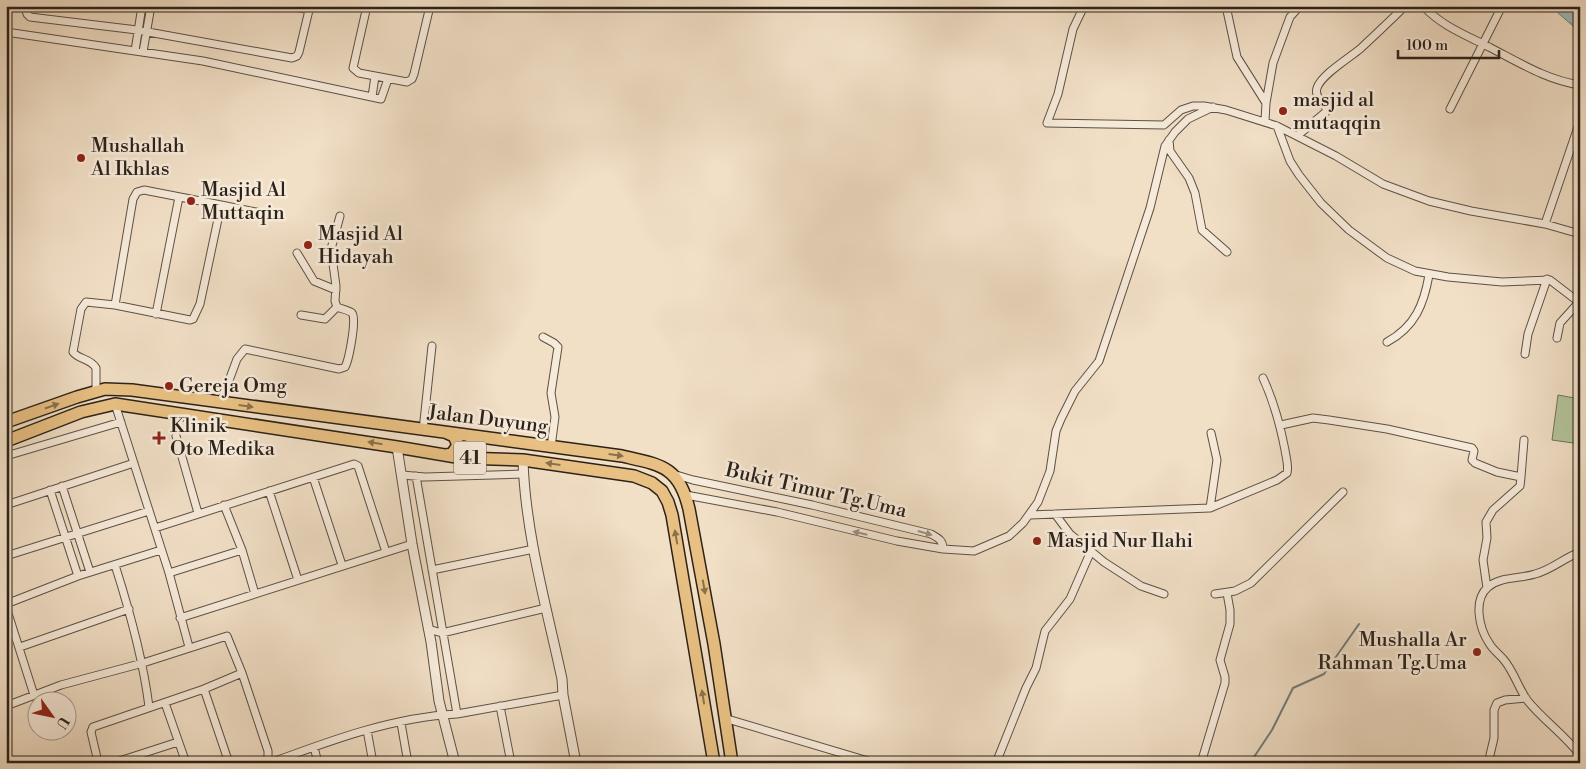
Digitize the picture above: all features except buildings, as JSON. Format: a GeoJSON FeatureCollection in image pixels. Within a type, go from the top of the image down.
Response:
{"type":"FeatureCollection","features":[{"type":"Feature","properties":{"kind":"highway","name":"Jalan Duyung"},"geometry":{"type":"LineString","coordinates":[[6,422],[96,392],[132,390],[622,456],[648,463],[673,474]]}},
{"type":"Feature","properties":{"kind":"highway","name":"Jalan Duyung"},"geometry":{"type":"LineString","coordinates":[[6,441],[82,412],[115,404],[462,458],[523,460],[634,476],[657,486],[664,494],[672,515],[713,761]]}},
{"type":"Feature","properties":{"kind":"highway"},"geometry":{"type":"LineString","coordinates":[[446,455],[455,451],[458,445],[456,438],[447,433]]}},
{"type":"Feature","properties":{"kind":"highway"},"geometry":{"type":"LineString","coordinates":[[480,459],[473,456],[469,447],[474,439],[481,437]]}},
{"type":"Feature","properties":{"kind":"highway"},"geometry":{"type":"LineString","coordinates":[[673,474],[686,495],[714,644],[731,759]]}},
{"type":"Feature","properties":{"kind":"highway"},"geometry":{"type":"LineString","coordinates":[[709,732],[717,734],[722,732],[725,722]]}},
{"type":"Feature","properties":{"kind":"highway"},"geometry":{"type":"LineString","coordinates":[[713,761],[720,751],[725,752],[731,759]]}},
{"type":"Feature","properties":{"kind":"street"},"geometry":{"type":"LineString","coordinates":[[25,6],[26,14],[30,17],[137,30],[292,58],[297,56],[299,52],[310,8],[290,6]]}},
{"type":"Feature","properties":{"kind":"street"},"geometry":{"type":"LineString","coordinates":[[134,51],[142,6]]}},
{"type":"Feature","properties":{"kind":"street"},"geometry":{"type":"LineString","coordinates":[[143,52],[150,6]]}},
{"type":"Feature","properties":{"kind":"street"},"geometry":{"type":"LineString","coordinates":[[367,6],[353,68],[359,73],[407,82],[412,79],[430,6]]}},
{"type":"Feature","properties":{"kind":"street"},"geometry":{"type":"LineString","coordinates":[[1084,6],[1073,29],[1058,94],[1048,123],[1164,125],[1181,110],[1193,106],[1213,107],[1277,126],[1336,156],[1383,184],[1429,201],[1481,213],[1545,224],[1580,234]]}},
{"type":"Feature","properties":{"kind":"street"},"geometry":{"type":"LineString","coordinates":[[1226,6],[1237,57],[1266,102]]}},
{"type":"Feature","properties":{"kind":"street"},"geometry":{"type":"LineString","coordinates":[[1265,121],[1266,102],[1273,63],[1290,17],[1300,6]]}},
{"type":"Feature","properties":{"kind":"street"},"geometry":{"type":"LineString","coordinates":[[1297,136],[1327,111],[1327,108],[1316,93],[1320,81],[1359,49],[1405,6]]}},
{"type":"Feature","properties":{"kind":"street"},"geometry":{"type":"LineString","coordinates":[[1423,6],[1436,19],[1538,72],[1552,78],[1580,85]]}},
{"type":"Feature","properties":{"kind":"street"},"geometry":{"type":"LineString","coordinates":[[1450,109],[1502,6]]}},
{"type":"Feature","properties":{"kind":"street"},"geometry":{"type":"LineString","coordinates":[[6,32],[203,61],[381,99],[388,79]]}},
{"type":"Feature","properties":{"kind":"street"},"geometry":{"type":"LineString","coordinates":[[372,97],[375,76]]}},
{"type":"Feature","properties":{"kind":"street"},"geometry":{"type":"LineString","coordinates":[[1213,107],[1188,119],[1169,139],[1170,151],[1189,178],[1195,193],[1202,230],[1227,252]]}},
{"type":"Feature","properties":{"kind":"street"},"geometry":{"type":"LineString","coordinates":[[1545,224],[1580,122]]}},
{"type":"Feature","properties":{"kind":"street"},"geometry":{"type":"LineString","coordinates":[[1277,126],[1290,161],[1321,203],[1349,230],[1387,258],[1415,271],[1429,275],[1502,282],[1547,279],[1558,285],[1580,302],[1560,323],[1558,338]]}},
{"type":"Feature","properties":{"kind":"street","name":"Bukit Timur Tg.Uma"},"geometry":{"type":"LineString","coordinates":[[686,495],[777,512],[870,535],[942,549],[974,551],[1009,536],[1023,524],[1038,502],[1050,471],[1056,430],[1075,391],[1102,356],[1150,208],[1161,159],[1169,139]]}},
{"type":"Feature","properties":{"kind":"street"},"geometry":{"type":"LineString","coordinates":[[115,306],[137,192],[144,190],[261,213]]}},
{"type":"Feature","properties":{"kind":"street"},"geometry":{"type":"LineString","coordinates":[[156,314],[179,197]]}},
{"type":"Feature","properties":{"kind":"street"},"geometry":{"type":"LineString","coordinates":[[96,392],[96,368],[90,360],[78,357],[73,352],[80,308],[86,302],[190,320],[196,315],[200,304],[222,205]]}},
{"type":"Feature","properties":{"kind":"street"},"geometry":{"type":"LineString","coordinates":[[337,307],[331,249],[340,216]]}},
{"type":"Feature","properties":{"kind":"street"},"geometry":{"type":"LineString","coordinates":[[297,253],[314,281],[336,290]]}},
{"type":"Feature","properties":{"kind":"street"},"geometry":{"type":"LineString","coordinates":[[1387,342],[1403,332],[1414,319],[1422,304],[1429,275]]}},
{"type":"Feature","properties":{"kind":"street"},"geometry":{"type":"LineString","coordinates":[[1525,354],[1528,334],[1547,279]]}},
{"type":"Feature","properties":{"kind":"street"},"geometry":{"type":"LineString","coordinates":[[301,314],[325,319],[337,307]]}},
{"type":"Feature","properties":{"kind":"street"},"geometry":{"type":"LineString","coordinates":[[221,402],[237,359],[245,349],[339,369],[343,368],[347,363],[354,316],[351,312],[337,307]]}},
{"type":"Feature","properties":{"kind":"street"},"geometry":{"type":"LineString","coordinates":[[543,337],[558,347],[551,392],[555,417],[551,446]]}},
{"type":"Feature","properties":{"kind":"street"},"geometry":{"type":"LineString","coordinates":[[423,430],[432,346]]}},
{"type":"Feature","properties":{"kind":"street"},"geometry":{"type":"LineString","coordinates":[[1030,515],[1210,508],[1277,480],[1286,473],[1288,466],[1281,425],[1263,378]]}},
{"type":"Feature","properties":{"kind":"street"},"geometry":{"type":"LineString","coordinates":[[115,404],[169,573],[189,647]]}},
{"type":"Feature","properties":{"kind":"street"},"geometry":{"type":"LineString","coordinates":[[1281,425],[1313,418],[1387,429],[1450,442],[1472,448],[1474,451],[1472,460],[1475,463],[1496,472],[1522,477]]}},
{"type":"Feature","properties":{"kind":"street"},"geometry":{"type":"LineString","coordinates":[[6,456],[121,422]]}},
{"type":"Feature","properties":{"kind":"street"},"geometry":{"type":"LineString","coordinates":[[1210,508],[1217,460],[1211,433]]}},
{"type":"Feature","properties":{"kind":"street"},"geometry":{"type":"LineString","coordinates":[[176,436],[198,513]]}},
{"type":"Feature","properties":{"kind":"street"},"geometry":{"type":"LineString","coordinates":[[1487,588],[1483,560],[1487,538],[1486,522],[1493,510],[1520,486],[1524,440]]}},
{"type":"Feature","properties":{"kind":"street"},"geometry":{"type":"LineString","coordinates":[[397,447],[439,701],[455,763]]}},
{"type":"Feature","properties":{"kind":"street"},"geometry":{"type":"LineString","coordinates":[[523,460],[523,474],[534,549],[562,679],[563,695],[576,763]]}},
{"type":"Feature","properties":{"kind":"street"},"geometry":{"type":"LineString","coordinates":[[6,505],[134,463]]}},
{"type":"Feature","properties":{"kind":"street"},"geometry":{"type":"LineString","coordinates":[[155,528],[354,464],[358,466],[386,552]]}},
{"type":"Feature","properties":{"kind":"street"},"geometry":{"type":"LineString","coordinates":[[402,475],[523,474]]}},
{"type":"Feature","properties":{"kind":"street","name":"Bukit Timur Tg.Uma"},"geometry":{"type":"LineString","coordinates":[[673,474],[931,534],[943,544],[942,549]]}},
{"type":"Feature","properties":{"kind":"street"},"geometry":{"type":"LineString","coordinates":[[416,476],[457,714]]}},
{"type":"Feature","properties":{"kind":"street"},"geometry":{"type":"LineString","coordinates":[[313,477],[342,565]]}},
{"type":"Feature","properties":{"kind":"street"},"geometry":{"type":"LineString","coordinates":[[62,486],[90,572]]}},
{"type":"Feature","properties":{"kind":"street"},"geometry":{"type":"LineString","coordinates":[[50,490],[78,576]]}},
{"type":"Feature","properties":{"kind":"street"},"geometry":{"type":"LineString","coordinates":[[270,491],[298,580]]}},
{"type":"Feature","properties":{"kind":"street"},"geometry":{"type":"LineString","coordinates":[[1215,594],[1244,588],[1251,583],[1343,492]]}},
{"type":"Feature","properties":{"kind":"street"},"geometry":{"type":"LineString","coordinates":[[224,505],[242,550],[255,594]]}},
{"type":"Feature","properties":{"kind":"street"},"geometry":{"type":"LineString","coordinates":[[6,556],[149,511]]}},
{"type":"Feature","properties":{"kind":"street"},"geometry":{"type":"LineString","coordinates":[[1055,514],[1070,534],[1122,575],[1141,586],[1164,594]]}},
{"type":"Feature","properties":{"kind":"street"},"geometry":{"type":"LineString","coordinates":[[180,618],[412,544]]}},
{"type":"Feature","properties":{"kind":"street"},"geometry":{"type":"LineString","coordinates":[[418,570],[534,549]]}},
{"type":"Feature","properties":{"kind":"street"},"geometry":{"type":"LineString","coordinates":[[33,692],[6,605],[78,576],[115,566],[161,550]]}},
{"type":"Feature","properties":{"kind":"street"},"geometry":{"type":"LineString","coordinates":[[169,573],[242,550]]}},
{"type":"Feature","properties":{"kind":"street"},"geometry":{"type":"LineString","coordinates":[[996,763],[1036,668],[1045,631],[1070,599],[1091,551]]}},
{"type":"Feature","properties":{"kind":"street"},"geometry":{"type":"LineString","coordinates":[[1580,552],[1538,574],[1497,581],[1487,588],[1480,597],[1479,602],[1481,624],[1489,644],[1508,666],[1526,698],[1548,723],[1566,738],[1580,755]]}},
{"type":"Feature","properties":{"kind":"street"},"geometry":{"type":"LineString","coordinates":[[115,566],[129,609],[143,663],[149,707]]}},
{"type":"Feature","properties":{"kind":"street"},"geometry":{"type":"LineString","coordinates":[[1202,763],[1225,683],[1220,660],[1230,624],[1227,593]]}},
{"type":"Feature","properties":{"kind":"street"},"geometry":{"type":"LineString","coordinates":[[428,629],[442,633],[546,608]]}},
{"type":"Feature","properties":{"kind":"street"},"geometry":{"type":"LineString","coordinates":[[20,647],[129,609]]}},
{"type":"Feature","properties":{"kind":"street"},"geometry":{"type":"LineString","coordinates":[[42,692],[227,636],[242,673],[268,751],[269,763],[367,730],[401,722],[563,695]]}},
{"type":"Feature","properties":{"kind":"street"},"geometry":{"type":"LineString","coordinates":[[100,763],[98,762],[91,732],[93,727],[204,689],[242,673]]}},
{"type":"Feature","properties":{"kind":"street"},"geometry":{"type":"LineString","coordinates":[[204,689],[229,763]]}},
{"type":"Feature","properties":{"kind":"street"},"geometry":{"type":"LineString","coordinates":[[6,706],[28,697]]}},
{"type":"Feature","properties":{"kind":"street"},"geometry":{"type":"LineString","coordinates":[[1490,755],[1494,738],[1494,710],[1498,702],[1526,698]]}},
{"type":"Feature","properties":{"kind":"street"},"geometry":{"type":"LineString","coordinates":[[165,703],[186,763]]}},
{"type":"Feature","properties":{"kind":"street"},"geometry":{"type":"LineString","coordinates":[[500,706],[512,763]]}},
{"type":"Feature","properties":{"kind":"street"},"geometry":{"type":"LineString","coordinates":[[401,722],[408,763]]}},
{"type":"Feature","properties":{"kind":"street"},"geometry":{"type":"LineString","coordinates":[[725,722],[875,763]]}},
{"type":"Feature","properties":{"kind":"street"},"geometry":{"type":"LineString","coordinates":[[367,730],[373,763]]}},
{"type":"Feature","properties":{"kind":"street"},"geometry":{"type":"LineString","coordinates":[[113,763],[178,742]]}},
{"type":"Feature","properties":{"kind":"street"},"geometry":{"type":"LineString","coordinates":[[314,747],[318,763]]}},
{"type":"Feature","properties":{"kind":"green space"},"geometry":{"type":"Polygon","coordinates":[[[1558,395],[1580,399],[1580,444],[1552,440],[1558,395]]]}},
{"type":"Feature","properties":{"kind":"water"},"geometry":{"type":"Polygon","coordinates":[[[1550,6],[1580,6],[1580,32],[1550,6]]]}},
{"type":"Feature","properties":{"kind":"waterway"},"geometry":{"type":"LineString","coordinates":[[1250,763],[1272,730],[1293,688],[1324,674],[1359,624]]}},
{"type":"Feature","properties":{"kind":"place","name":"masjid al mutaqqin"},"geometry":{"type":"Point","coordinates":[1283,111]}},
{"type":"Feature","properties":{"kind":"place","name":"Mushallah Al Ikhlas"},"geometry":{"type":"Point","coordinates":[81,158]}},
{"type":"Feature","properties":{"kind":"place","name":"Masjid Al Muttaqin"},"geometry":{"type":"Point","coordinates":[191,201]}},
{"type":"Feature","properties":{"kind":"place","name":"Masjid Al Hidayah"},"geometry":{"type":"Point","coordinates":[308,245]}},
{"type":"Feature","properties":{"kind":"place","name":"Gereja Omg"},"geometry":{"type":"Point","coordinates":[169,386]}},
{"type":"Feature","properties":{"kind":"place","name":"Klinik Oto Medika"},"geometry":{"type":"Point","coordinates":[159,438]}},
{"type":"Feature","properties":{"kind":"place","name":"Masjid Nur Ilahi"},"geometry":{"type":"Point","coordinates":[1037,541]}},
{"type":"Feature","properties":{"kind":"place","name":"Mushalla Ar Rahman Tg.Uma"},"geometry":{"type":"Point","coordinates":[1477,652]}}]}
